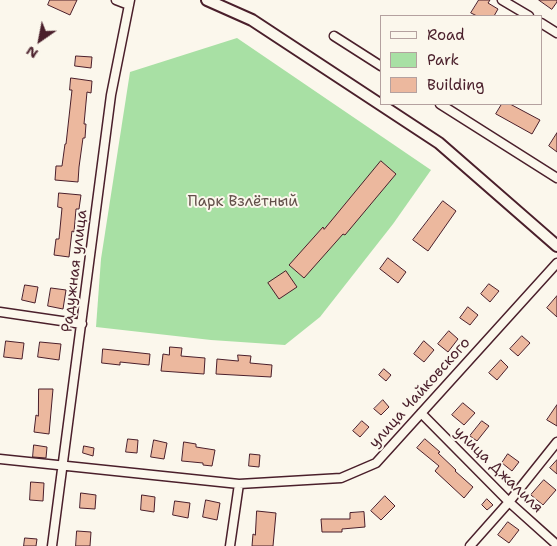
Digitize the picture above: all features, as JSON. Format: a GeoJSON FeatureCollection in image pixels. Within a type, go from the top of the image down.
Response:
{"type":"FeatureCollection","features":[{"type":"Feature","properties":{"kind":"main road"},"geometry":{"type":"LineString","coordinates":[[207,0],[252,20],[380,104]]}},
{"type":"Feature","properties":{"kind":"main road"},"geometry":{"type":"LineString","coordinates":[[381,105],[439,143],[557,246]]}},
{"type":"Feature","properties":{"kind":"street"},"geometry":{"type":"LineString","coordinates":[[116,0],[130,2]]}},
{"type":"Feature","properties":{"kind":"street"},"geometry":{"type":"LineString","coordinates":[[502,0],[527,15]]}},
{"type":"Feature","properties":{"kind":"street","name":"Радужная улица"},"geometry":{"type":"LineString","coordinates":[[52,546],[111,95],[130,2]]}},
{"type":"Feature","properties":{"kind":"street"},"geometry":{"type":"LineString","coordinates":[[542,24],[557,33]]}},
{"type":"Feature","properties":{"kind":"street"},"geometry":{"type":"LineString","coordinates":[[334,36],[380,65]]}},
{"type":"Feature","properties":{"kind":"street"},"geometry":{"type":"LineString","coordinates":[[442,105],[557,178]]}},
{"type":"Feature","properties":{"kind":"street","name":"улица Чайковского"},"geometry":{"type":"LineString","coordinates":[[0,459],[238,484],[341,478],[376,463],[557,263]]}},
{"type":"Feature","properties":{"kind":"street"},"geometry":{"type":"LineString","coordinates":[[0,312],[82,324]]}},
{"type":"Feature","properties":{"kind":"street","name":"улица Джалиля"},"geometry":{"type":"LineString","coordinates":[[421,413],[509,502],[557,545]]}},
{"type":"Feature","properties":{"kind":"street"},"geometry":{"type":"LineString","coordinates":[[470,546],[509,502],[557,442]]}},
{"type":"Feature","properties":{"kind":"street"},"geometry":{"type":"LineString","coordinates":[[230,546],[238,484]]}},
{"type":"Feature","properties":{"kind":"green space","name":"Парк Взлётный"},"geometry":{"type":"Polygon","coordinates":[[[237,38],[431,170],[393,224],[320,317],[285,345],[211,340],[96,327],[101,259],[130,72],[237,38]]]}},
{"type":"Feature","properties":{"kind":"building"},"geometry":{"type":"Polygon","coordinates":[[[50,0],[77,0],[70,15],[48,5],[50,0]]]}},
{"type":"Feature","properties":{"kind":"building"},"geometry":{"type":"Polygon","coordinates":[[[479,0],[490,0],[488,3],[498,9],[495,15],[475,15],[471,13],[479,0]]]}},
{"type":"Feature","properties":{"kind":"building"},"geometry":{"type":"Polygon","coordinates":[[[539,0],[557,0],[557,2],[552,9],[539,0]]]}},
{"type":"Feature","properties":{"kind":"building"},"geometry":{"type":"Polygon","coordinates":[[[76,56],[92,57],[91,68],[75,66],[76,56]]]}},
{"type":"Feature","properties":{"kind":"building"},"geometry":{"type":"Polygon","coordinates":[[[71,78],[92,81],[91,93],[87,92],[84,124],[86,124],[85,138],[83,138],[78,182],[55,180],[56,166],[62,166],[66,144],[72,90],[70,90],[71,78]]]}},
{"type":"Feature","properties":{"kind":"building"},"geometry":{"type":"Polygon","coordinates":[[[501,105],[512,105],[540,120],[532,134],[496,114],[501,105]]]}},
{"type":"Feature","properties":{"kind":"building"},"geometry":{"type":"Polygon","coordinates":[[[557,133],[557,152],[549,146],[557,133]]]}},
{"type":"Feature","properties":{"kind":"building"},"geometry":{"type":"Polygon","coordinates":[[[381,161],[396,174],[345,235],[343,234],[304,278],[289,265],[323,227],[324,229],[381,161]]]}},
{"type":"Feature","properties":{"kind":"building"},"geometry":{"type":"Polygon","coordinates":[[[59,193],[81,195],[79,209],[76,209],[69,257],[54,255],[56,239],[59,239],[62,208],[58,207],[59,193]]]}},
{"type":"Feature","properties":{"kind":"building"},"geometry":{"type":"Polygon","coordinates":[[[443,201],[456,211],[428,251],[413,240],[443,201]]]}},
{"type":"Feature","properties":{"kind":"building"},"geometry":{"type":"Polygon","coordinates":[[[388,258],[406,272],[398,283],[380,269],[388,258]]]}},
{"type":"Feature","properties":{"kind":"building"},"geometry":{"type":"Polygon","coordinates":[[[286,271],[297,287],[279,299],[268,283],[286,271]]]}},
{"type":"Feature","properties":{"kind":"building"},"geometry":{"type":"Polygon","coordinates":[[[489,284],[499,291],[490,302],[481,294],[489,284]]]}},
{"type":"Feature","properties":{"kind":"building"},"geometry":{"type":"Polygon","coordinates":[[[25,285],[38,287],[35,303],[22,300],[25,285]]]}},
{"type":"Feature","properties":{"kind":"building"},"geometry":{"type":"Polygon","coordinates":[[[51,288],[66,290],[63,309],[48,306],[51,288]]]}},
{"type":"Feature","properties":{"kind":"building"},"geometry":{"type":"Polygon","coordinates":[[[557,296],[557,317],[547,308],[557,296]]]}},
{"type":"Feature","properties":{"kind":"building"},"geometry":{"type":"Polygon","coordinates":[[[468,307],[478,315],[470,325],[460,318],[468,307]]]}},
{"type":"Feature","properties":{"kind":"building"},"geometry":{"type":"Polygon","coordinates":[[[449,331],[458,339],[448,352],[438,344],[449,331]]]}},
{"type":"Feature","properties":{"kind":"building"},"geometry":{"type":"Polygon","coordinates":[[[522,336],[530,343],[518,356],[510,349],[522,336]]]}},
{"type":"Feature","properties":{"kind":"building"},"geometry":{"type":"Polygon","coordinates":[[[6,341],[24,343],[22,359],[4,357],[6,341]]]}},
{"type":"Feature","properties":{"kind":"building"},"geometry":{"type":"Polygon","coordinates":[[[424,341],[434,350],[424,362],[414,354],[424,341]]]}},
{"type":"Feature","properties":{"kind":"building"},"geometry":{"type":"Polygon","coordinates":[[[40,342],[61,344],[59,360],[38,357],[40,342]]]}},
{"type":"Feature","properties":{"kind":"building"},"geometry":{"type":"Polygon","coordinates":[[[170,347],[182,348],[181,356],[205,358],[204,374],[161,371],[163,354],[169,355],[170,347]]]}},
{"type":"Feature","properties":{"kind":"building"},"geometry":{"type":"Polygon","coordinates":[[[103,349],[150,354],[149,365],[120,362],[120,365],[102,363],[103,349]]]}},
{"type":"Feature","properties":{"kind":"building"},"geometry":{"type":"Polygon","coordinates":[[[238,355],[251,356],[250,363],[272,365],[271,377],[216,374],[217,359],[238,361],[238,355]]]}},
{"type":"Feature","properties":{"kind":"building"},"geometry":{"type":"Polygon","coordinates":[[[501,360],[508,367],[497,380],[489,373],[501,360]]]}},
{"type":"Feature","properties":{"kind":"building"},"geometry":{"type":"Polygon","coordinates":[[[384,369],[391,375],[386,381],[379,375],[384,369]]]}},
{"type":"Feature","properties":{"kind":"building"},"geometry":{"type":"Polygon","coordinates":[[[39,389],[53,389],[49,434],[34,432],[36,415],[38,416],[39,389]]]}},
{"type":"Feature","properties":{"kind":"building"},"geometry":{"type":"Polygon","coordinates":[[[383,400],[389,407],[381,415],[374,409],[383,400]]]}},
{"type":"Feature","properties":{"kind":"building"},"geometry":{"type":"Polygon","coordinates":[[[463,403],[475,413],[464,425],[452,415],[463,403]]]}},
{"type":"Feature","properties":{"kind":"building"},"geometry":{"type":"Polygon","coordinates":[[[557,405],[557,426],[547,420],[557,405]]]}},
{"type":"Feature","properties":{"kind":"building"},"geometry":{"type":"Polygon","coordinates":[[[362,421],[369,427],[360,437],[353,431],[362,421]]]}},
{"type":"Feature","properties":{"kind":"building"},"geometry":{"type":"Polygon","coordinates":[[[482,421],[489,426],[477,441],[470,436],[482,421]]]}},
{"type":"Feature","properties":{"kind":"building"},"geometry":{"type":"Polygon","coordinates":[[[128,439],[138,440],[137,453],[126,452],[128,439]]]}},
{"type":"Feature","properties":{"kind":"building"},"geometry":{"type":"Polygon","coordinates":[[[425,439],[473,487],[464,498],[435,471],[439,466],[417,448],[425,439]]]}},
{"type":"Feature","properties":{"kind":"building"},"geometry":{"type":"Polygon","coordinates":[[[154,440],[167,443],[164,459],[151,457],[154,440]]]}},
{"type":"Feature","properties":{"kind":"building"},"geometry":{"type":"Polygon","coordinates":[[[184,442],[196,444],[196,447],[215,450],[212,466],[182,461],[184,442]]]}},
{"type":"Feature","properties":{"kind":"building"},"geometry":{"type":"Polygon","coordinates":[[[34,445],[47,447],[46,458],[33,457],[34,445]]]}},
{"type":"Feature","properties":{"kind":"building"},"geometry":{"type":"Polygon","coordinates":[[[84,446],[94,448],[93,456],[83,453],[84,446]]]}},
{"type":"Feature","properties":{"kind":"building"},"geometry":{"type":"Polygon","coordinates":[[[250,454],[260,455],[259,467],[249,466],[250,454]]]}},
{"type":"Feature","properties":{"kind":"building"},"geometry":{"type":"Polygon","coordinates":[[[508,454],[519,462],[512,471],[502,463],[508,454]]]}},
{"type":"Feature","properties":{"kind":"building"},"geometry":{"type":"Polygon","coordinates":[[[557,460],[557,474],[550,468],[557,460]]]}},
{"type":"Feature","properties":{"kind":"building"},"geometry":{"type":"Polygon","coordinates":[[[544,480],[556,490],[543,505],[531,495],[544,480]]]}},
{"type":"Feature","properties":{"kind":"building"},"geometry":{"type":"Polygon","coordinates":[[[31,482],[44,483],[43,501],[30,500],[31,482]]]}},
{"type":"Feature","properties":{"kind":"building"},"geometry":{"type":"Polygon","coordinates":[[[81,493],[96,495],[95,509],[80,508],[81,493]]]}},
{"type":"Feature","properties":{"kind":"building"},"geometry":{"type":"Polygon","coordinates":[[[142,495],[155,497],[154,512],[141,510],[142,495]]]}},
{"type":"Feature","properties":{"kind":"building"},"geometry":{"type":"Polygon","coordinates":[[[385,496],[395,506],[381,520],[371,511],[385,496]]]}},
{"type":"Feature","properties":{"kind":"building"},"geometry":{"type":"Polygon","coordinates":[[[487,499],[493,505],[487,510],[482,505],[487,499]]]}},
{"type":"Feature","properties":{"kind":"building"},"geometry":{"type":"Polygon","coordinates":[[[206,500],[220,503],[217,520],[203,517],[206,500]]]}},
{"type":"Feature","properties":{"kind":"building"},"geometry":{"type":"Polygon","coordinates":[[[175,501],[190,503],[188,518],[173,515],[175,501]]]}},
{"type":"Feature","properties":{"kind":"building"},"geometry":{"type":"Polygon","coordinates":[[[257,511],[276,513],[273,546],[252,546],[257,511]]]}},
{"type":"Feature","properties":{"kind":"building"},"geometry":{"type":"Polygon","coordinates":[[[364,512],[365,527],[342,529],[342,532],[322,532],[321,519],[350,519],[350,513],[364,512]]]}},
{"type":"Feature","properties":{"kind":"building"},"geometry":{"type":"Polygon","coordinates":[[[508,522],[519,530],[509,543],[498,535],[508,522]]]}},
{"type":"Feature","properties":{"kind":"building"},"geometry":{"type":"Polygon","coordinates":[[[77,531],[91,532],[90,546],[76,546],[77,531]]]}},
{"type":"Feature","properties":{"kind":"building"},"geometry":{"type":"Polygon","coordinates":[[[25,538],[37,539],[36,546],[24,546],[25,538]]]}}]}
